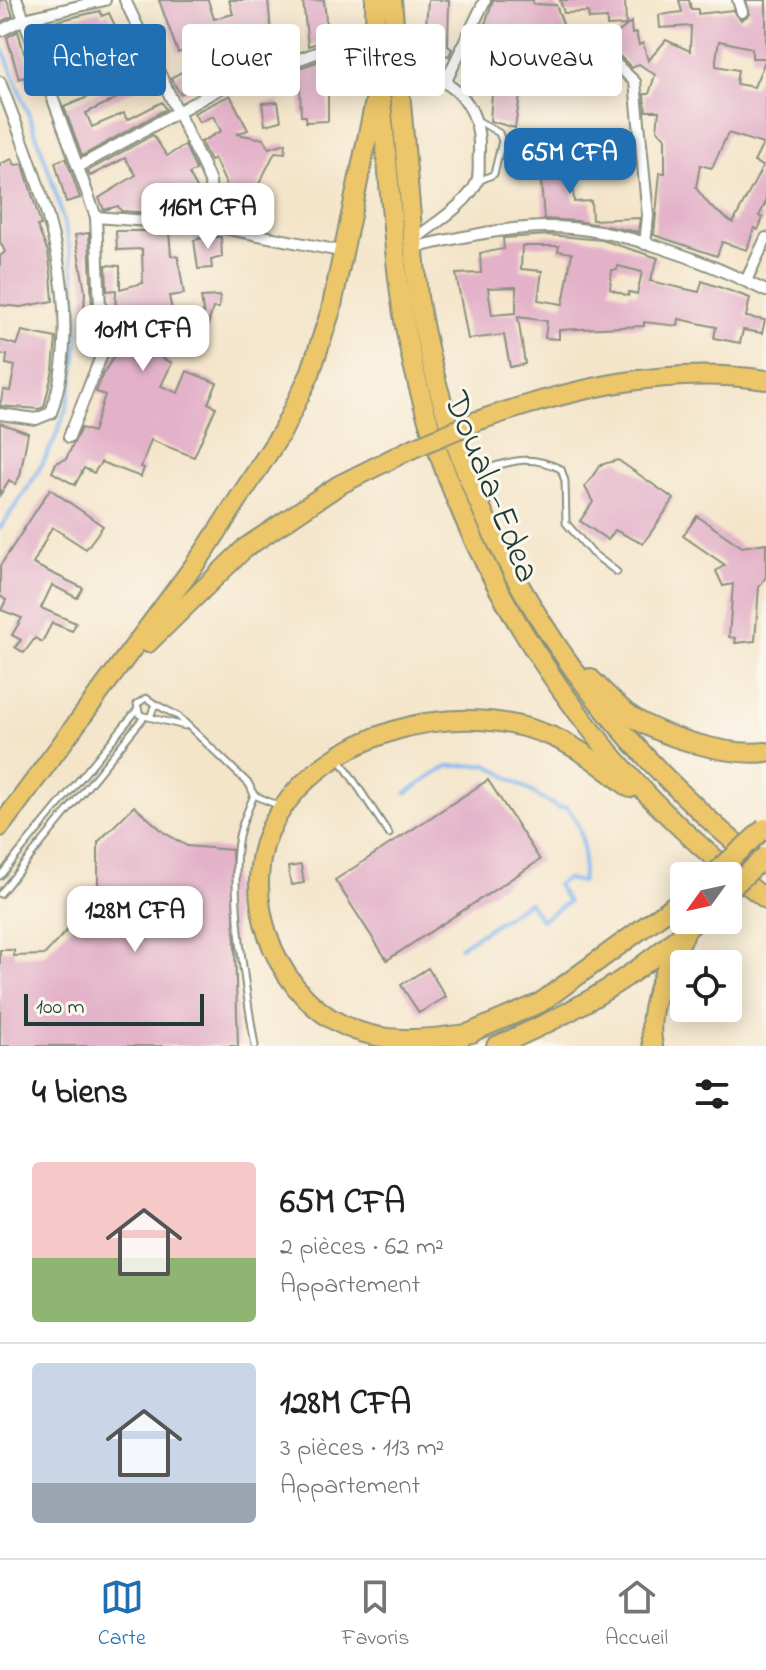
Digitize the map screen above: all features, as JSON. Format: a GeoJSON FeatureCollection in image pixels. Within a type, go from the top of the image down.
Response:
{"type":"FeatureCollection","features":[{"type":"Feature","properties":{"kind":"highway","name":"Douala-Edea"},"geometry":{"type":"LineString","coordinates":[[375,0],[375,24]]}},
{"type":"Feature","properties":{"kind":"highway","name":"Douala-Edea"},"geometry":{"type":"LineString","coordinates":[[392,0],[394,24]]}},
{"type":"Feature","properties":{"kind":"highway"},"geometry":{"type":"LineString","coordinates":[[0,827],[204,552],[282,432],[310,374],[331,310],[375,96]]}},
{"type":"Feature","properties":{"kind":"highway","name":"Douala-Edea"},"geometry":{"type":"LineString","coordinates":[[381,96],[398,275],[408,342],[439,457],[502,596],[549,672],[614,758],[678,826],[766,899]]}},
{"type":"Feature","properties":{"kind":"highway","name":"Douala-Edea"},"geometry":{"type":"LineString","coordinates":[[400,96],[426,344],[469,478],[511,576],[583,686],[642,753],[727,838],[766,865]]}},
{"type":"Feature","properties":{"kind":"highway"},"geometry":{"type":"LineString","coordinates":[[98,694],[245,548],[339,485],[409,450],[477,421],[554,395],[621,381],[700,375],[766,380]]}},
{"type":"Feature","properties":{"kind":"highway"},"geometry":{"type":"LineString","coordinates":[[469,478],[522,583],[554,633],[588,677],[629,715],[678,738],[721,749],[766,752]]}},
{"type":"Feature","properties":{"kind":"highway"},"geometry":{"type":"LineString","coordinates":[[472,1033],[408,1041],[371,1035],[340,1024],[308,1000],[287,977],[270,944],[259,903],[260,861],[275,821],[307,780],[338,757],[411,725],[466,719],[503,723],[543,733],[591,758],[678,826]]}},
{"type":"Feature","properties":{"kind":"highway"},"geometry":{"type":"LineString","coordinates":[[727,862],[765,827]]}},
{"type":"Feature","properties":{"kind":"highway"},"geometry":{"type":"LineString","coordinates":[[742,878],[766,856]]}},
{"type":"Feature","properties":{"kind":"highway"},"geometry":{"type":"LineString","coordinates":[[435,1046],[540,1003],[670,908]]}},
{"type":"Feature","properties":{"kind":"highway"},"geometry":{"type":"LineString","coordinates":[[496,1046],[557,1019],[610,988],[679,934]]}},
{"type":"Feature","properties":{"kind":"highway"},"geometry":{"type":"LineString","coordinates":[[653,1046],[651,1030],[662,978],[687,934]]}},
{"type":"Feature","properties":{"kind":"street"},"geometry":{"type":"LineString","coordinates":[[17,0],[96,217],[102,351],[69,437]]}},
{"type":"Feature","properties":{"kind":"street"},"geometry":{"type":"LineString","coordinates":[[0,31],[24,19],[105,0]]}},
{"type":"Feature","properties":{"kind":"street"},"geometry":{"type":"LineString","coordinates":[[125,0],[210,182],[213,226]]}},
{"type":"Feature","properties":{"kind":"street"},"geometry":{"type":"LineString","coordinates":[[473,24],[485,0]]}},
{"type":"Feature","properties":{"kind":"street"},"geometry":{"type":"LineString","coordinates":[[738,0],[742,12]]}},
{"type":"Feature","properties":{"kind":"street"},"geometry":{"type":"LineString","coordinates":[[414,244],[478,181],[479,141],[475,119],[468,100],[446,81],[461,48]]}},
{"type":"Feature","properties":{"kind":"street"},"geometry":{"type":"LineString","coordinates":[[78,167],[235,81],[316,52]]}},
{"type":"Feature","properties":{"kind":"street"},"geometry":{"type":"LineString","coordinates":[[622,70],[635,82],[648,216],[645,244]]}},
{"type":"Feature","properties":{"kind":"street"},"geometry":{"type":"LineString","coordinates":[[0,82],[53,232],[60,266],[65,342],[62,372],[51,413],[36,419],[0,414]]}},
{"type":"Feature","properties":{"kind":"street"},"geometry":{"type":"LineString","coordinates":[[96,217],[213,226],[345,252]]}},
{"type":"Feature","properties":{"kind":"street"},"geometry":{"type":"LineString","coordinates":[[414,244],[489,232],[546,227],[585,229],[645,244],[766,291]]}},
{"type":"Feature","properties":{"kind":"street"},"geometry":{"type":"LineString","coordinates":[[746,281],[766,238]]}},
{"type":"Feature","properties":{"kind":"lane"},"geometry":{"type":"LineString","coordinates":[[475,119],[499,133],[502,141],[494,174],[478,181]]}},
{"type":"Feature","properties":{"kind":"lane"},"geometry":{"type":"LineString","coordinates":[[469,478],[525,458],[561,469],[565,481],[566,523],[592,553],[617,572]]}},
{"type":"Feature","properties":{"kind":"lane"},"geometry":{"type":"LineString","coordinates":[[0,876],[30,844],[137,710],[141,699],[146,698],[178,716],[228,763],[254,795],[285,808]]}},
{"type":"Feature","properties":{"kind":"lane"},"geometry":{"type":"LineString","coordinates":[[0,894],[39,850],[88,782],[155,704]]}},
{"type":"Feature","properties":{"kind":"lane"},"geometry":{"type":"LineString","coordinates":[[137,710],[147,716],[186,726]]}},
{"type":"Feature","properties":{"kind":"lane"},"geometry":{"type":"LineString","coordinates":[[338,757],[389,834]]}},
{"type":"Feature","properties":{"kind":"lane"},"geometry":{"type":"LineString","coordinates":[[254,795],[239,833],[237,851],[240,923],[255,1046]]}},
{"type":"Feature","properties":{"kind":"lane"},"geometry":{"type":"LineString","coordinates":[[30,844],[39,850]]}},
{"type":"Feature","properties":{"kind":"building"},"geometry":{"type":"Polygon","coordinates":[[[0,0],[7,0],[13,16],[0,22],[0,0]]]}},
{"type":"Feature","properties":{"kind":"building"},"geometry":{"type":"Polygon","coordinates":[[[159,0],[208,0],[214,19],[233,14],[229,0],[268,0],[270,24],[182,24],[182,51],[178,53],[159,0]]]}},
{"type":"Feature","properties":{"kind":"building"},"geometry":{"type":"Polygon","coordinates":[[[324,0],[326,24],[316,24],[316,44],[308,46],[303,1],[324,0]]]}},
{"type":"Feature","properties":{"kind":"building"},"geometry":{"type":"Polygon","coordinates":[[[428,0],[449,0],[448,46],[452,49],[449,56],[445,55],[445,24],[426,24],[428,0]]]}},
{"type":"Feature","properties":{"kind":"building"},"geometry":{"type":"Polygon","coordinates":[[[493,0],[533,0],[533,4],[556,5],[563,24],[485,24],[493,0]]]}},
{"type":"Feature","properties":{"kind":"building"},"geometry":{"type":"Polygon","coordinates":[[[560,0],[625,0],[626,25],[607,24],[607,18],[589,19],[588,12],[564,13],[560,0]]]}},
{"type":"Feature","properties":{"kind":"building"},"geometry":{"type":"Polygon","coordinates":[[[679,0],[689,0],[691,9],[698,9],[698,14],[733,10],[741,20],[750,14],[746,0],[766,0],[766,58],[752,58],[752,48],[719,41],[716,59],[716,66],[738,70],[736,84],[754,87],[766,59],[766,202],[759,216],[763,218],[758,230],[754,228],[747,250],[722,242],[717,256],[654,235],[660,173],[665,173],[665,137],[657,130],[659,111],[646,111],[644,94],[649,94],[655,75],[639,64],[632,68],[622,58],[622,30],[631,22],[632,34],[636,33],[639,45],[643,43],[648,61],[666,40],[690,51],[691,26],[660,28],[659,15],[682,12],[679,0]],[[728,133],[712,168],[700,165],[696,188],[711,207],[733,223],[763,166],[754,162],[763,144],[728,133]]]}},
{"type":"Feature","properties":{"kind":"building"},"geometry":{"type":"Polygon","coordinates":[[[100,11],[102,16],[109,13],[114,24],[43,24],[100,11]]]}},
{"type":"Feature","properties":{"kind":"building"},"geometry":{"type":"Polygon","coordinates":[[[18,31],[24,53],[24,77],[19,79],[7,37],[18,31]]]}},
{"type":"Feature","properties":{"kind":"building"},"geometry":{"type":"Polygon","coordinates":[[[316,62],[316,96],[328,96],[328,121],[306,122],[306,116],[301,116],[300,68],[316,62]]]}},
{"type":"Feature","properties":{"kind":"building"},"geometry":{"type":"Polygon","coordinates":[[[182,72],[182,93],[180,94],[171,78],[182,72]]]}},
{"type":"Feature","properties":{"kind":"building"},"geometry":{"type":"Polygon","coordinates":[[[90,96],[121,96],[86,113],[92,127],[124,113],[127,120],[162,102],[166,109],[82,156],[64,107],[90,96]]]}},
{"type":"Feature","properties":{"kind":"building"},"geometry":{"type":"Polygon","coordinates":[[[231,96],[248,130],[236,134],[264,139],[269,148],[286,143],[285,153],[275,152],[254,194],[250,192],[239,211],[220,201],[226,184],[214,158],[210,161],[201,142],[221,131],[213,116],[199,122],[194,113],[231,96]]]}},
{"type":"Feature","properties":{"kind":"building"},"geometry":{"type":"Polygon","coordinates":[[[492,96],[520,96],[515,128],[490,121],[492,96]]]}},
{"type":"Feature","properties":{"kind":"building"},"geometry":{"type":"Polygon","coordinates":[[[278,102],[281,121],[265,125],[262,103],[278,102]]]}},
{"type":"Feature","properties":{"kind":"building"},"geometry":{"type":"Polygon","coordinates":[[[153,135],[167,156],[185,145],[196,170],[189,174],[197,188],[191,192],[195,217],[166,214],[163,205],[151,213],[121,211],[118,206],[104,210],[99,198],[136,175],[125,158],[90,176],[88,171],[153,135]]]}},
{"type":"Feature","properties":{"kind":"building"},"geometry":{"type":"Polygon","coordinates":[[[521,151],[530,157],[519,175],[510,170],[521,151]]]}},
{"type":"Feature","properties":{"kind":"building"},"geometry":{"type":"Polygon","coordinates":[[[570,153],[574,202],[591,201],[592,220],[640,218],[638,232],[577,221],[544,219],[539,156],[570,153]]]}},
{"type":"Feature","properties":{"kind":"building"},"geometry":{"type":"Polygon","coordinates":[[[66,158],[80,198],[66,202],[55,162],[66,158]]]}},
{"type":"Feature","properties":{"kind":"building"},"geometry":{"type":"Polygon","coordinates":[[[12,159],[15,165],[23,164],[41,225],[37,226],[48,252],[53,301],[21,307],[0,305],[0,256],[5,252],[0,242],[0,164],[12,159]]]}},
{"type":"Feature","properties":{"kind":"building"},"geometry":{"type":"Polygon","coordinates":[[[116,231],[169,231],[171,255],[178,257],[184,294],[169,296],[173,315],[175,319],[187,317],[188,322],[192,322],[184,339],[159,334],[150,352],[172,363],[161,386],[178,393],[187,371],[217,383],[208,403],[216,407],[194,457],[151,440],[141,467],[144,468],[141,477],[101,462],[94,473],[84,468],[75,485],[52,472],[56,463],[66,459],[81,428],[93,432],[105,395],[96,392],[130,329],[109,323],[108,316],[115,318],[116,290],[107,291],[106,265],[120,266],[120,289],[143,283],[142,249],[117,250],[116,231]]]}},
{"type":"Feature","properties":{"kind":"building"},"geometry":{"type":"Polygon","coordinates":[[[89,233],[93,335],[83,335],[85,291],[75,235],[89,233]]]}},
{"type":"Feature","properties":{"kind":"building"},"geometry":{"type":"Polygon","coordinates":[[[549,235],[602,240],[658,258],[650,281],[699,292],[702,281],[750,298],[746,317],[765,320],[762,333],[743,330],[740,343],[714,338],[716,327],[679,319],[678,326],[644,322],[644,326],[559,330],[559,339],[545,338],[547,321],[518,317],[525,364],[510,367],[504,335],[468,339],[456,274],[481,273],[480,253],[504,249],[503,238],[549,235]],[[522,246],[521,269],[542,271],[538,300],[563,304],[572,253],[558,251],[559,246],[522,246]],[[618,266],[617,270],[612,270],[610,289],[628,296],[629,292],[637,294],[642,272],[618,266]],[[516,287],[488,288],[492,315],[516,313],[516,287]]]}},
{"type":"Feature","properties":{"kind":"building"},"geometry":{"type":"Polygon","coordinates":[[[221,237],[222,257],[211,260],[212,268],[198,269],[194,240],[221,237]]]}},
{"type":"Feature","properties":{"kind":"building"},"geometry":{"type":"Polygon","coordinates":[[[220,296],[219,308],[213,308],[206,332],[201,297],[220,296]]]}},
{"type":"Feature","properties":{"kind":"building"},"geometry":{"type":"Polygon","coordinates":[[[22,331],[56,338],[53,370],[44,407],[39,409],[0,406],[3,390],[10,391],[15,366],[6,364],[7,355],[0,354],[0,340],[17,345],[22,331]]]}},
{"type":"Feature","properties":{"kind":"building"},"geometry":{"type":"Polygon","coordinates":[[[0,423],[28,433],[20,476],[15,484],[9,480],[0,495],[0,423]]]}},
{"type":"Feature","properties":{"kind":"building"},"geometry":{"type":"Polygon","coordinates":[[[618,460],[674,499],[643,544],[615,530],[608,540],[580,521],[593,502],[585,487],[600,465],[618,460]]]}},
{"type":"Feature","properties":{"kind":"building"},"geometry":{"type":"Polygon","coordinates":[[[50,489],[103,526],[86,549],[52,527],[33,564],[83,588],[77,598],[52,585],[41,608],[76,623],[72,631],[52,623],[42,642],[35,638],[24,653],[15,647],[21,640],[12,635],[22,618],[1,610],[6,600],[0,596],[0,566],[50,489]]]}},
{"type":"Feature","properties":{"kind":"building"},"geometry":{"type":"Polygon","coordinates":[[[697,516],[742,547],[766,543],[766,577],[759,587],[755,641],[735,643],[736,638],[729,637],[733,584],[723,586],[716,571],[725,565],[683,536],[697,516]]]}},
{"type":"Feature","properties":{"kind":"building"},"geometry":{"type":"Polygon","coordinates":[[[488,780],[540,860],[387,960],[335,880],[488,780]]]}},
{"type":"Feature","properties":{"kind":"building"},"geometry":{"type":"Polygon","coordinates":[[[134,806],[165,833],[187,846],[232,850],[238,1046],[0,1046],[0,950],[14,950],[14,956],[44,955],[98,897],[98,842],[134,806]]]}},
{"type":"Feature","properties":{"kind":"building"},"geometry":{"type":"Polygon","coordinates":[[[301,865],[304,883],[291,885],[288,867],[301,865]]]}},
{"type":"Feature","properties":{"kind":"building"},"geometry":{"type":"Polygon","coordinates":[[[428,968],[446,997],[419,1013],[401,985],[428,968]]]}},
{"type":"Feature","properties":{"kind":"waterway"},"geometry":{"type":"LineString","coordinates":[[0,41],[52,180],[74,277],[78,326],[74,375],[61,423],[42,464],[0,528]]}},
{"type":"Feature","properties":{"kind":"waterway"},"geometry":{"type":"LineString","coordinates":[[406,793],[448,766],[488,765],[558,808],[567,807],[578,824],[584,852],[582,882],[565,879],[557,885],[568,902],[541,920],[528,902],[460,947]]}}]}
